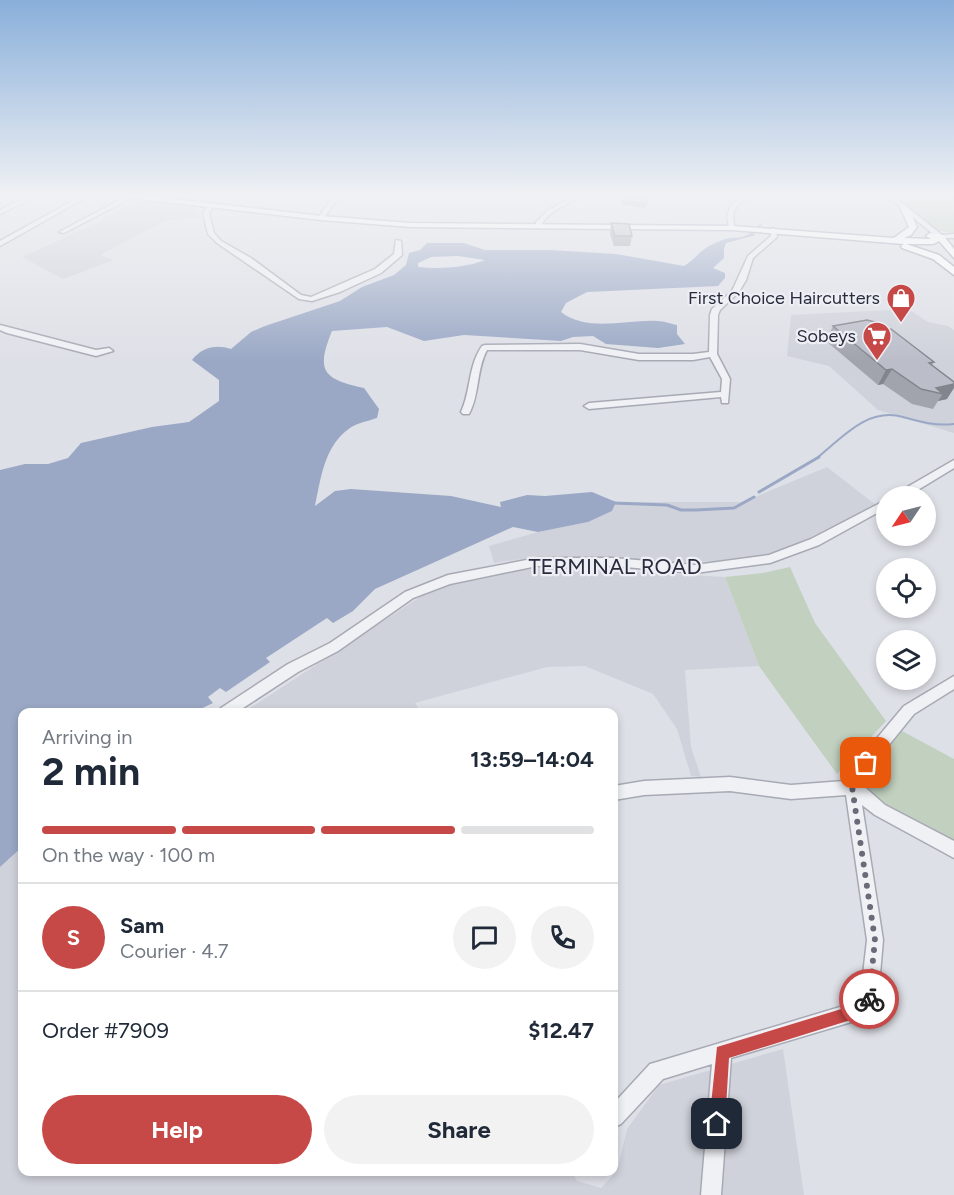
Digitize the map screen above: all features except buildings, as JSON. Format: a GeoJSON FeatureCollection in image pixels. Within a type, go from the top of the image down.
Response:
{"type":"FeatureCollection","features":[{"type":"Feature","properties":{"kind":"main road"},"geometry":{"type":"LineString","coordinates":[[917,250],[936,257],[954,272]]}},
{"type":"Feature","properties":{"kind":"street"},"geometry":{"type":"LineString","coordinates":[[232,250],[299,297],[312,299],[378,271],[398,255],[398,250]]}},
{"type":"Feature","properties":{"kind":"street"},"geometry":{"type":"LineString","coordinates":[[589,406],[725,397],[726,380],[713,354],[714,315],[716,309],[735,292],[750,257],[759,250]]}},
{"type":"Feature","properties":{"kind":"street"},"geometry":{"type":"LineString","coordinates":[[0,327],[96,353],[109,351]]}},
{"type":"Feature","properties":{"kind":"street"},"geometry":{"type":"LineString","coordinates":[[466,412],[473,400],[479,354],[486,348],[580,347],[639,357],[693,357],[713,354]]}},
{"type":"Feature","properties":{"kind":"street"},"geometry":{"type":"LineString","coordinates":[[917,486],[954,463]]}},
{"type":"Feature","properties":{"kind":"street","name":"TERMINAL ROAD"},"geometry":{"type":"LineString","coordinates":[[232,708],[293,669],[334,647],[409,596],[448,580],[537,562],[614,562],[695,569],[770,559],[815,542],[876,509]]}},
{"type":"Feature","properties":{"kind":"street"},"geometry":{"type":"LineString","coordinates":[[618,1113],[657,1071],[868,1008],[875,940],[851,780],[909,710],[954,682]]}},
{"type":"Feature","properties":{"kind":"street"},"geometry":{"type":"LineString","coordinates":[[618,792],[645,788],[730,784],[792,792],[853,788],[880,810],[954,850]]}},
{"type":"Feature","properties":{"kind":"street"},"geometry":{"type":"LineString","coordinates":[[711,1195],[722,1052]]}},
{"type":"Feature","properties":{"kind":"shaded area"},"geometry":{"type":"Polygon","coordinates":[[[38,250],[110,250],[100,255],[114,260],[63,279],[22,257],[38,250]]]}},
{"type":"Feature","properties":{"kind":"shaded area"},"geometry":{"type":"Polygon","coordinates":[[[908,309],[928,322],[948,326],[954,330],[954,433],[878,410],[829,366],[787,356],[791,315],[908,309]]]}},
{"type":"Feature","properties":{"kind":"shaded area"},"geometry":{"type":"Polygon","coordinates":[[[827,467],[876,505],[811,539],[766,555],[730,561],[685,562],[535,557],[494,563],[489,546],[538,532],[588,522],[612,511],[616,502],[743,502],[827,467]]]}},
{"type":"Feature","properties":{"kind":"shaded area"},"geometry":{"type":"Polygon","coordinates":[[[547,567],[725,577],[759,666],[685,670],[691,747],[701,777],[691,776],[677,729],[653,694],[585,666],[547,667],[415,703],[418,708],[250,708],[420,597],[456,583],[497,573],[547,567]]]}},
{"type":"Feature","properties":{"kind":"shaded area"},"geometry":{"type":"Polygon","coordinates":[[[18,851],[18,1176],[574,1176],[577,1181],[601,1188],[612,1176],[618,1176],[627,1129],[659,1085],[783,1049],[804,1195],[0,1195],[0,867],[18,851]]]}},
{"type":"Feature","properties":{"kind":"green space"},"geometry":{"type":"Polygon","coordinates":[[[790,567],[815,623],[886,721],[837,774],[759,666],[725,577],[763,573],[790,567]]]}},
{"type":"Feature","properties":{"kind":"green space"},"geometry":{"type":"Polygon","coordinates":[[[902,731],[954,759],[954,844],[894,812],[867,788],[880,756],[902,731]]]}},
{"type":"Feature","properties":{"kind":"water"},"geometry":{"type":"Polygon","coordinates":[[[420,250],[550,250],[616,254],[684,266],[703,250],[724,250],[724,258],[713,268],[725,273],[725,278],[718,286],[587,292],[566,303],[561,312],[583,322],[595,324],[663,321],[677,325],[677,334],[685,344],[658,348],[606,344],[593,336],[573,337],[561,341],[464,335],[424,341],[387,327],[332,331],[324,356],[327,372],[340,381],[364,388],[379,409],[377,418],[353,426],[334,444],[325,463],[315,506],[335,491],[351,489],[451,496],[501,507],[500,502],[527,495],[545,496],[592,492],[616,502],[612,511],[588,522],[538,532],[513,527],[375,589],[353,611],[333,623],[327,618],[266,658],[270,662],[226,692],[220,688],[208,697],[213,703],[202,708],[18,708],[18,851],[0,867],[0,470],[25,464],[48,464],[68,458],[81,443],[152,427],[189,422],[219,401],[219,380],[192,360],[200,352],[215,347],[231,349],[251,332],[340,301],[362,287],[394,275],[406,265],[409,253],[420,250]],[[458,256],[431,257],[418,263],[418,267],[435,268],[469,265],[485,260],[458,256]]]}},
{"type":"Feature","properties":{"kind":"waterway"},"geometry":{"type":"LineString","coordinates":[[817,458],[856,426],[878,416],[890,415],[934,424],[954,424]]}},
{"type":"Feature","properties":{"kind":"waterway"},"geometry":{"type":"LineString","coordinates":[[759,492],[819,457]]}},
{"type":"Feature","properties":{"kind":"waterway"},"geometry":{"type":"LineString","coordinates":[[613,503],[667,505],[681,510],[696,510],[734,508],[754,497]]}},
{"type":"Feature","properties":{"kind":"way so far"},"geometry":{"type":"LineString","coordinates":[[866,763],[851,780],[875,940],[869,999]]}},
{"type":"Feature","properties":{"kind":"place","name":"First Choice Haircutters"},"geometry":{"type":"Point","coordinates":[901,324]}},
{"type":"Feature","properties":{"kind":"place","name":"Sobeys"},"geometry":{"type":"Point","coordinates":[877,362]}},
{"type":"Feature","properties":{"kind":"route"},"geometry":{"type":"LineString","coordinates":[[717,1124],[722,1052],[868,1008],[869,999]]}}]}
